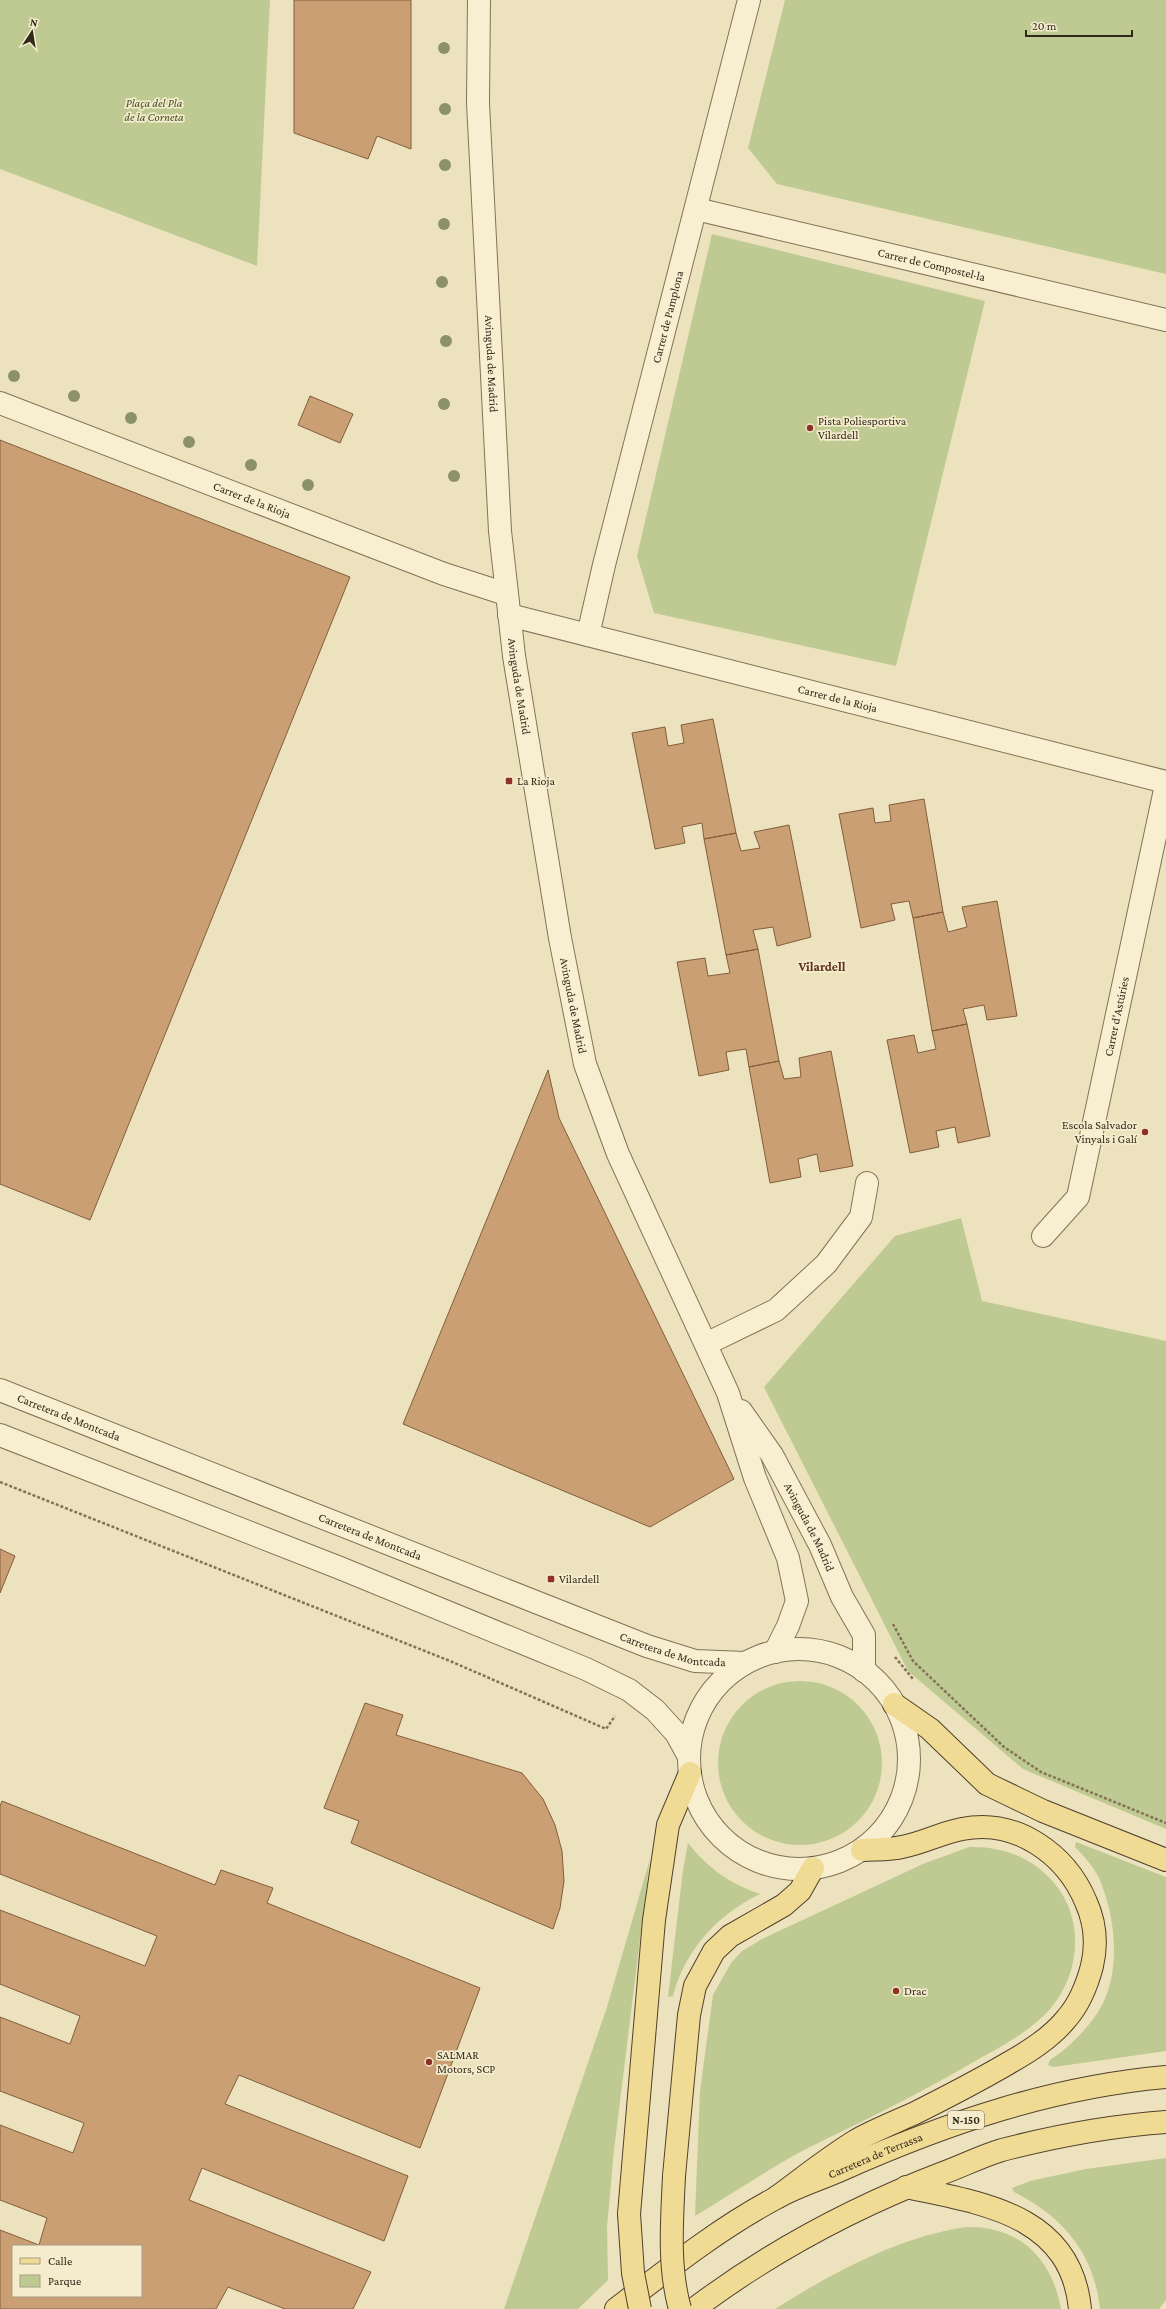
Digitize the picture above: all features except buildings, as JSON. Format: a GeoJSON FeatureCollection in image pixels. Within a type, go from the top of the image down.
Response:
{"type":"FeatureCollection","features":[{"type":"Feature","properties":{"kind":"main road"},"geometry":{"type":"LineString","coordinates":[[894,1704],[930,1729],[987,1784],[1043,1811],[1166,1860]]}},
{"type":"Feature","properties":{"kind":"main road"},"geometry":{"type":"LineString","coordinates":[[640,2309],[633,2273],[629,2214],[654,1920],[668,1825],[689,1764]]}},
{"type":"Feature","properties":{"kind":"main road"},"geometry":{"type":"LineString","coordinates":[[777,2197],[857,2140],[966,2088],[1025,2054],[1050,2035],[1067,2018],[1082,1997],[1089,1980],[1094,1956],[1094,1935],[1089,1907],[1079,1883],[1051,1851],[1040,1844],[1019,1834],[984,1828],[962,1828],[902,1847],[862,1850]]}},
{"type":"Feature","properties":{"kind":"main road"},"geometry":{"type":"LineString","coordinates":[[680,2309],[674,2281],[672,2252],[674,2176],[689,2015],[695,1986],[714,1951],[730,1936],[784,1905],[800,1891],[813,1868]]}},
{"type":"Feature","properties":{"kind":"main road","name":"Carretera de Terrassa"},"geometry":{"type":"LineString","coordinates":[[616,2309],[701,2243],[777,2197],[900,2144],[993,2111],[1090,2088],[1166,2077]]}},
{"type":"Feature","properties":{"kind":"main road"},"geometry":{"type":"LineString","coordinates":[[694,2309],[765,2259],[842,2216],[906,2187],[1001,2151],[1122,2125],[1166,2122]]}},
{"type":"Feature","properties":{"kind":"main road"},"geometry":{"type":"LineString","coordinates":[[906,2187],[980,2202],[1017,2217],[1039,2230],[1067,2264],[1076,2286],[1080,2309]]}},
{"type":"Feature","properties":{"kind":"street","name":"Avinguda de Madrid"},"geometry":{"type":"LineString","coordinates":[[479,0],[478,103],[500,531],[506,594],[530,760],[560,938],[585,1064],[618,1154],[728,1393],[754,1478],[788,1558],[797,1601],[788,1626],[775,1652]]}},
{"type":"Feature","properties":{"kind":"street","name":"Carrer de Pamplona"},"geometry":{"type":"LineString","coordinates":[[588,634],[604,565],[749,0]]}},
{"type":"Feature","properties":{"kind":"street","name":"Carrer de Compostel·la"},"geometry":{"type":"LineString","coordinates":[[696,209],[1166,320]]}},
{"type":"Feature","properties":{"kind":"street","name":"Carrer de la Rioja"},"geometry":{"type":"LineString","coordinates":[[0,403],[444,574],[506,594]]}},
{"type":"Feature","properties":{"kind":"street","name":"Carrer de la Rioja"},"geometry":{"type":"LineString","coordinates":[[509,615],[1166,782]]}},
{"type":"Feature","properties":{"kind":"street","name":"Carrer d'Astúries"},"geometry":{"type":"LineString","coordinates":[[1043,1236],[1078,1197],[1166,785]]}},
{"type":"Feature","properties":{"kind":"street"},"geometry":{"type":"LineString","coordinates":[[706,1344],[776,1310],[826,1264],[861,1217],[867,1183]]}},
{"type":"Feature","properties":{"kind":"street","name":"Carretera de Montcada"},"geometry":{"type":"LineString","coordinates":[[0,1390],[641,1643],[695,1661],[745,1663]]}},
{"type":"Feature","properties":{"kind":"street","name":"Avinguda de Madrid"},"geometry":{"type":"LineString","coordinates":[[728,1393],[772,1455],[820,1545],[842,1597],[864,1636],[864,1671]]}},
{"type":"Feature","properties":{"kind":"street"},"geometry":{"type":"LineString","coordinates":[[0,1435],[340,1568],[586,1669],[629,1690],[655,1710],[676,1733],[689,1764]]}},
{"type":"Feature","properties":{"kind":"street"},"geometry":{"type":"LineString","coordinates":[[806,1650],[829,1654],[837,1656],[864,1671],[881,1686],[894,1704],[906,1734],[909,1767],[902,1799],[886,1827],[862,1850],[835,1864],[805,1870],[774,1867],[746,1856],[721,1838],[702,1813],[691,1785],[689,1764],[693,1727],[705,1701],[723,1679],[745,1663],[775,1652],[806,1650]]}},
{"type":"Feature","properties":{"kind":"path"},"geometry":{"type":"LineString","coordinates":[[0,1482],[443,1658],[606,1729],[617,1713]]}},
{"type":"Feature","properties":{"kind":"path"},"geometry":{"type":"LineString","coordinates":[[891,1620],[913,1661],[1004,1747],[1041,1772],[1166,1824]]}},
{"type":"Feature","properties":{"kind":"path"},"geometry":{"type":"LineString","coordinates":[[893,1654],[897,1661],[916,1682]]}},
{"type":"Feature","properties":{"kind":"green space","name":"Plaça del Pla de la Corneta"},"geometry":{"type":"Polygon","coordinates":[[[0,0],[270,0],[257,266],[0,169],[0,0]]]}},
{"type":"Feature","properties":{"kind":"green space"},"geometry":{"type":"Polygon","coordinates":[[[785,0],[1166,0],[1166,274],[777,184],[748,148],[785,0]]]}},
{"type":"Feature","properties":{"kind":"green space","name":"Pista Poliesportiva Vilardell"},"geometry":{"type":"Polygon","coordinates":[[[712,234],[985,301],[896,666],[654,613],[637,556],[712,234]]]}},
{"type":"Feature","properties":{"kind":"green space"},"geometry":{"type":"Polygon","coordinates":[[[961,1218],[982,1301],[1166,1341],[1166,1829],[1023,1769],[908,1671],[764,1387],[895,1236],[961,1218]]]}},
{"type":"Feature","properties":{"kind":"green space"},"geometry":{"type":"Polygon","coordinates":[[[792,1681],[808,1681],[824,1684],[839,1690],[852,1699],[864,1711],[873,1724],[879,1739],[882,1763],[881,1779],[873,1802],[864,1815],[852,1827],[839,1836],[824,1842],[808,1845],[792,1845],[776,1842],[761,1836],[748,1827],[736,1815],[727,1802],[721,1787],[718,1771],[718,1755],[721,1739],[727,1724],[736,1711],[748,1699],[761,1690],[776,1684],[792,1681]]]}},
{"type":"Feature","properties":{"kind":"green space"},"geometry":{"type":"Polygon","coordinates":[[[1076,1842],[1166,1877],[1166,2051],[1054,2067],[1048,2065],[1050,2060],[1073,2042],[1093,2019],[1103,2003],[1109,1989],[1112,1973],[1114,1940],[1105,1892],[1094,1869],[1075,1847],[1076,1842]]]}},
{"type":"Feature","properties":{"kind":"green space"},"geometry":{"type":"Polygon","coordinates":[[[688,1843],[703,1860],[720,1874],[749,1890],[760,1894],[730,1912],[705,1936],[694,1949],[678,1979],[673,1996],[668,1997],[683,1870],[688,1843]]]}},
{"type":"Feature","properties":{"kind":"green space"},"geometry":{"type":"Polygon","coordinates":[[[969,1847],[981,1847],[1005,1851],[1027,1860],[1055,1884],[1065,1899],[1071,1914],[1075,1931],[1073,1964],[1068,1980],[1050,2009],[1042,2018],[1023,2033],[1002,2046],[909,2097],[806,2149],[695,2216],[700,2091],[713,1995],[731,1963],[742,1951],[764,1938],[923,1864],[969,1847]]]}},
{"type":"Feature","properties":{"kind":"green space"},"geometry":{"type":"Polygon","coordinates":[[[650,1859],[614,2150],[607,2227],[608,2280],[578,2309],[504,2309],[607,2007],[650,1859]]]}},
{"type":"Feature","properties":{"kind":"green space"},"geometry":{"type":"Polygon","coordinates":[[[1166,2158],[1166,2300],[1159,2309],[1100,2309],[1097,2289],[1091,2271],[1083,2254],[1073,2239],[1061,2225],[1047,2213],[1032,2202],[1014,2192],[1012,2188],[1030,2181],[1086,2169],[1166,2158]]]}},
{"type":"Feature","properties":{"kind":"green space"},"geometry":{"type":"Polygon","coordinates":[[[967,2227],[986,2228],[1002,2232],[1017,2239],[1030,2248],[1041,2260],[1050,2275],[1057,2291],[1061,2309],[775,2309],[820,2282],[892,2247],[942,2232],[967,2227]]]}},
{"type":"Feature","properties":{"kind":"place","name":"Pista Poliesportiva Vilardell"},"geometry":{"type":"Point","coordinates":[810,428]}},
{"type":"Feature","properties":{"kind":"place","name":"La Rioja"},"geometry":{"type":"Point","coordinates":[509,781]}},
{"type":"Feature","properties":{"kind":"place","name":"Escola Salvador Vinyals i Galí"},"geometry":{"type":"Point","coordinates":[1145,1132]}},
{"type":"Feature","properties":{"kind":"place","name":"Vilardell"},"geometry":{"type":"Point","coordinates":[551,1579]}},
{"type":"Feature","properties":{"kind":"place","name":"Drac"},"geometry":{"type":"Point","coordinates":[896,1991]}},
{"type":"Feature","properties":{"kind":"place","name":"SALMAR Motors, SCP"},"geometry":{"type":"Point","coordinates":[429,2062]}},
{"type":"Feature","properties":{"kind":"district","name":"Vilardell"},"geometry":{"type":"Point","coordinates":[822,966]}}]}
